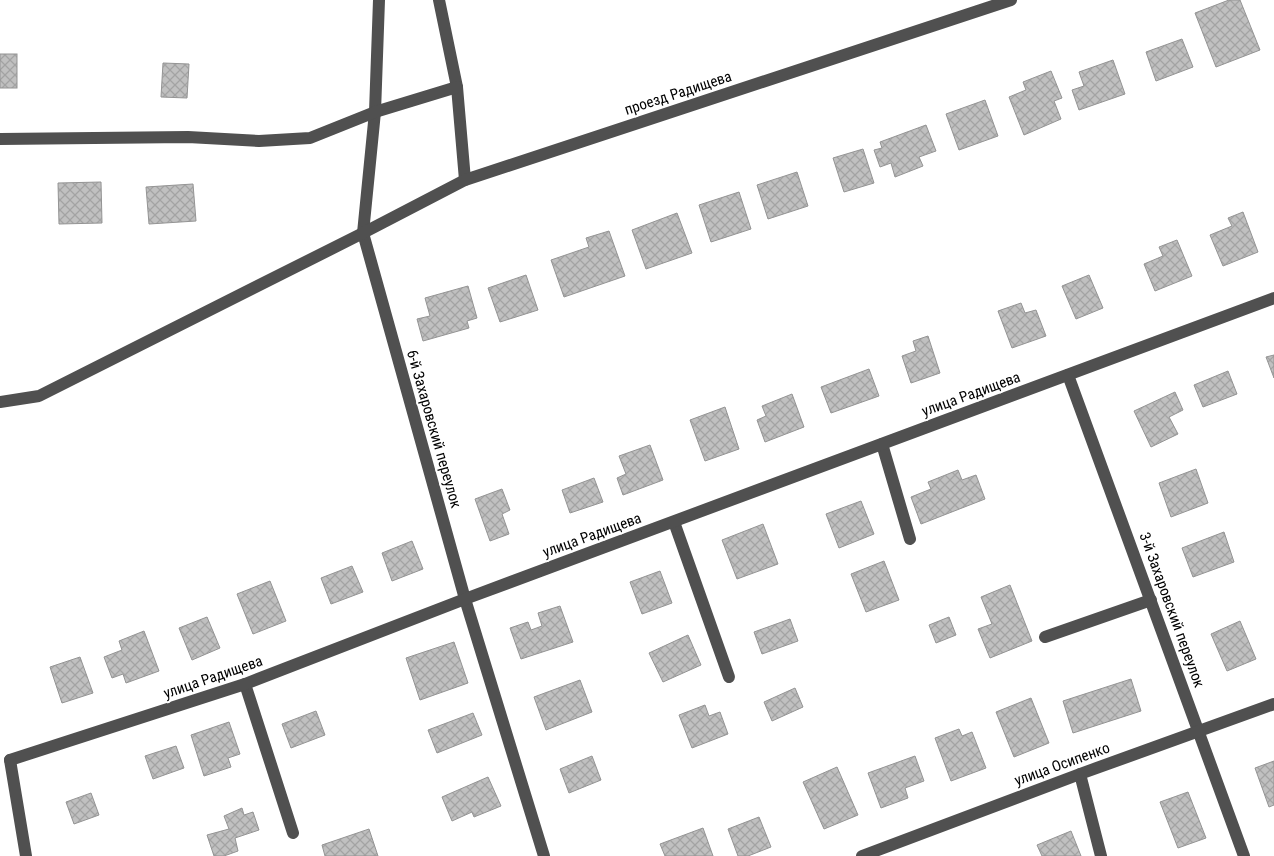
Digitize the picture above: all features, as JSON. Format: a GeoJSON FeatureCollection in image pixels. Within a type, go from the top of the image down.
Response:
{"type":"FeatureCollection","features":[{"type":"Feature","properties":{"kind":"street","name":"6-й Захаровский переулок"},"geometry":{"type":"LineString","coordinates":[[379,0],[375,112],[363,233],[465,599],[544,856]]}},
{"type":"Feature","properties":{"kind":"street"},"geometry":{"type":"LineString","coordinates":[[440,0],[457,87],[465,180]]}},
{"type":"Feature","properties":{"kind":"street","name":"проезд Радищева"},"geometry":{"type":"LineString","coordinates":[[0,402],[39,396],[465,180],[1011,0]]}},
{"type":"Feature","properties":{"kind":"street"},"geometry":{"type":"LineString","coordinates":[[0,139],[188,137],[259,141],[310,138],[375,112],[457,87]]}},
{"type":"Feature","properties":{"kind":"street","name":"улица Радищева"},"geometry":{"type":"LineString","coordinates":[[26,856],[5,758],[245,684],[465,599],[1274,298]]}},
{"type":"Feature","properties":{"kind":"street","name":"3-й Захаровский переулок"},"geometry":{"type":"LineString","coordinates":[[1068,375],[1244,856]]}},
{"type":"Feature","properties":{"kind":"street"},"geometry":{"type":"LineString","coordinates":[[882,444],[910,539]]}},
{"type":"Feature","properties":{"kind":"street"},"geometry":{"type":"LineString","coordinates":[[674,522],[729,677]]}},
{"type":"Feature","properties":{"kind":"street"},"geometry":{"type":"LineString","coordinates":[[1045,637],[1151,600]]}},
{"type":"Feature","properties":{"kind":"street"},"geometry":{"type":"LineString","coordinates":[[245,684],[293,833]]}},
{"type":"Feature","properties":{"kind":"street","name":"улица Осипенко"},"geometry":{"type":"LineString","coordinates":[[862,856],[1274,704]]}},
{"type":"Feature","properties":{"kind":"street"},"geometry":{"type":"LineString","coordinates":[[1080,774],[1101,856]]}},
{"type":"Feature","properties":{"kind":"building"},"geometry":{"type":"Polygon","coordinates":[[[1229,0],[1240,0],[1260,50],[1216,67],[1195,13],[1229,0]]]}},
{"type":"Feature","properties":{"kind":"building"},"geometry":{"type":"Polygon","coordinates":[[[1182,39],[1193,67],[1156,81],[1146,52],[1182,39]]]}},
{"type":"Feature","properties":{"kind":"building"},"geometry":{"type":"Polygon","coordinates":[[[0,54],[17,54],[17,88],[0,88],[0,54]]]}},
{"type":"Feature","properties":{"kind":"building"},"geometry":{"type":"Polygon","coordinates":[[[1113,60],[1125,94],[1079,110],[1072,90],[1084,86],[1079,72],[1113,60]]]}},
{"type":"Feature","properties":{"kind":"building"},"geometry":{"type":"Polygon","coordinates":[[[163,63],[189,64],[187,98],[161,97],[163,63]]]}},
{"type":"Feature","properties":{"kind":"building"},"geometry":{"type":"Polygon","coordinates":[[[1051,71],[1062,98],[1054,101],[1061,119],[1024,135],[1009,97],[1026,90],[1023,82],[1051,71]]]}},
{"type":"Feature","properties":{"kind":"building"},"geometry":{"type":"Polygon","coordinates":[[[985,100],[998,136],[959,150],[946,114],[985,100]]]}},
{"type":"Feature","properties":{"kind":"building"},"geometry":{"type":"Polygon","coordinates":[[[926,125],[936,151],[919,157],[923,166],[895,177],[891,163],[880,167],[874,150],[882,148],[880,142],[926,125]]]}},
{"type":"Feature","properties":{"kind":"building"},"geometry":{"type":"Polygon","coordinates":[[[863,149],[874,183],[844,192],[833,158],[863,149]]]}},
{"type":"Feature","properties":{"kind":"building"},"geometry":{"type":"Polygon","coordinates":[[[797,172],[808,206],[768,219],[757,185],[797,172]]]}},
{"type":"Feature","properties":{"kind":"building"},"geometry":{"type":"Polygon","coordinates":[[[101,182],[102,223],[59,224],[58,183],[101,182]]]}},
{"type":"Feature","properties":{"kind":"building"},"geometry":{"type":"Polygon","coordinates":[[[193,184],[196,221],[149,224],[146,187],[193,184]]]}},
{"type":"Feature","properties":{"kind":"building"},"geometry":{"type":"Polygon","coordinates":[[[739,192],[751,229],[711,242],[699,205],[739,192]]]}},
{"type":"Feature","properties":{"kind":"building"},"geometry":{"type":"Polygon","coordinates":[[[1243,212],[1258,252],[1223,266],[1210,235],[1232,226],[1228,218],[1243,212]]]}},
{"type":"Feature","properties":{"kind":"building"},"geometry":{"type":"Polygon","coordinates":[[[677,213],[692,253],[646,269],[632,230],[677,213]]]}},
{"type":"Feature","properties":{"kind":"building"},"geometry":{"type":"Polygon","coordinates":[[[609,231],[625,276],[564,297],[551,260],[589,247],[586,238],[609,231]]]}},
{"type":"Feature","properties":{"kind":"building"},"geometry":{"type":"Polygon","coordinates":[[[1177,240],[1192,276],[1155,291],[1144,264],[1163,256],[1159,247],[1177,240]]]}},
{"type":"Feature","properties":{"kind":"building"},"geometry":{"type":"Polygon","coordinates":[[[526,275],[538,310],[500,322],[488,288],[526,275]]]}},
{"type":"Feature","properties":{"kind":"building"},"geometry":{"type":"Polygon","coordinates":[[[1089,275],[1103,308],[1076,319],[1062,286],[1089,275]]]}},
{"type":"Feature","properties":{"kind":"building"},"geometry":{"type":"Polygon","coordinates":[[[468,286],[477,318],[467,321],[469,328],[423,341],[417,319],[430,316],[425,298],[468,286]]]}},
{"type":"Feature","properties":{"kind":"building"},"geometry":{"type":"Polygon","coordinates":[[[1021,303],[1025,313],[1036,310],[1046,336],[1012,348],[998,311],[1021,303]]]}},
{"type":"Feature","properties":{"kind":"building"},"geometry":{"type":"Polygon","coordinates":[[[928,336],[940,373],[911,383],[902,356],[916,351],[913,341],[928,336]]]}},
{"type":"Feature","properties":{"kind":"building"},"geometry":{"type":"Polygon","coordinates":[[[1274,355],[1274,378],[1266,357],[1274,355]]]}},
{"type":"Feature","properties":{"kind":"building"},"geometry":{"type":"Polygon","coordinates":[[[869,369],[879,396],[831,413],[821,387],[869,369]]]}},
{"type":"Feature","properties":{"kind":"building"},"geometry":{"type":"Polygon","coordinates":[[[1228,371],[1237,394],[1203,407],[1194,385],[1228,371]]]}},
{"type":"Feature","properties":{"kind":"building"},"geometry":{"type":"Polygon","coordinates":[[[1175,392],[1183,410],[1169,417],[1178,434],[1151,447],[1134,411],[1175,392]]]}},
{"type":"Feature","properties":{"kind":"building"},"geometry":{"type":"Polygon","coordinates":[[[792,394],[804,427],[765,442],[757,420],[766,416],[762,406],[792,394]]]}},
{"type":"Feature","properties":{"kind":"building"},"geometry":{"type":"Polygon","coordinates":[[[725,407],[739,449],[705,461],[690,420],[725,407]]]}},
{"type":"Feature","properties":{"kind":"building"},"geometry":{"type":"Polygon","coordinates":[[[650,445],[663,480],[623,495],[617,478],[626,474],[619,456],[650,445]]]}},
{"type":"Feature","properties":{"kind":"building"},"geometry":{"type":"Polygon","coordinates":[[[1196,469],[1208,503],[1171,517],[1159,483],[1196,469]]]}},
{"type":"Feature","properties":{"kind":"building"},"geometry":{"type":"Polygon","coordinates":[[[958,470],[962,480],[976,475],[985,499],[921,524],[911,497],[931,489],[928,482],[958,470]]]}},
{"type":"Feature","properties":{"kind":"building"},"geometry":{"type":"Polygon","coordinates":[[[594,478],[603,502],[570,513],[562,490],[594,478]]]}},
{"type":"Feature","properties":{"kind":"building"},"geometry":{"type":"Polygon","coordinates":[[[502,489],[510,510],[502,514],[509,534],[490,541],[475,499],[502,489]]]}},
{"type":"Feature","properties":{"kind":"building"},"geometry":{"type":"Polygon","coordinates":[[[861,501],[874,534],[839,548],[826,514],[861,501]]]}},
{"type":"Feature","properties":{"kind":"building"},"geometry":{"type":"Polygon","coordinates":[[[763,524],[778,564],[737,579],[722,540],[763,524]]]}},
{"type":"Feature","properties":{"kind":"building"},"geometry":{"type":"Polygon","coordinates":[[[1224,532],[1234,562],[1193,577],[1182,548],[1224,532]]]}},
{"type":"Feature","properties":{"kind":"building"},"geometry":{"type":"Polygon","coordinates":[[[412,541],[423,569],[392,581],[382,553],[412,541]]]}},
{"type":"Feature","properties":{"kind":"building"},"geometry":{"type":"Polygon","coordinates":[[[884,561],[899,600],[866,612],[851,574],[884,561]]]}},
{"type":"Feature","properties":{"kind":"building"},"geometry":{"type":"Polygon","coordinates":[[[352,566],[363,592],[331,604],[321,578],[352,566]]]}},
{"type":"Feature","properties":{"kind":"building"},"geometry":{"type":"Polygon","coordinates":[[[660,571],[672,603],[642,614],[630,582],[660,571]]]}},
{"type":"Feature","properties":{"kind":"building"},"geometry":{"type":"Polygon","coordinates":[[[270,581],[286,621],[253,634],[237,594],[270,581]]]}},
{"type":"Feature","properties":{"kind":"building"},"geometry":{"type":"Polygon","coordinates":[[[1010,585],[1032,641],[990,658],[978,629],[992,624],[981,597],[1010,585]]]}},
{"type":"Feature","properties":{"kind":"building"},"geometry":{"type":"Polygon","coordinates":[[[560,606],[573,642],[521,659],[510,628],[528,622],[531,630],[542,626],[538,613],[560,606]]]}},
{"type":"Feature","properties":{"kind":"building"},"geometry":{"type":"Polygon","coordinates":[[[207,617],[220,648],[192,660],[179,628],[207,617]]]}},
{"type":"Feature","properties":{"kind":"building"},"geometry":{"type":"Polygon","coordinates":[[[949,617],[956,635],[936,643],[929,625],[949,617]]]}},
{"type":"Feature","properties":{"kind":"building"},"geometry":{"type":"Polygon","coordinates":[[[790,619],[798,641],[762,654],[754,632],[790,619]]]}},
{"type":"Feature","properties":{"kind":"building"},"geometry":{"type":"Polygon","coordinates":[[[1240,621],[1256,659],[1227,671],[1211,634],[1240,621]]]}},
{"type":"Feature","properties":{"kind":"building"},"geometry":{"type":"Polygon","coordinates":[[[144,631],[159,671],[126,683],[123,674],[112,678],[104,657],[122,650],[119,641],[144,631]]]}},
{"type":"Feature","properties":{"kind":"building"},"geometry":{"type":"Polygon","coordinates":[[[688,635],[701,665],[663,682],[649,653],[688,635]]]}},
{"type":"Feature","properties":{"kind":"building"},"geometry":{"type":"Polygon","coordinates":[[[454,642],[468,683],[420,700],[406,658],[454,642]]]}},
{"type":"Feature","properties":{"kind":"building"},"geometry":{"type":"Polygon","coordinates":[[[80,657],[93,693],[62,703],[50,667],[80,657]]]}},
{"type":"Feature","properties":{"kind":"building"},"geometry":{"type":"Polygon","coordinates":[[[1131,679],[1141,711],[1073,733],[1063,701],[1131,679]]]}},
{"type":"Feature","properties":{"kind":"building"},"geometry":{"type":"Polygon","coordinates":[[[580,680],[592,712],[546,730],[534,697],[580,680]]]}},
{"type":"Feature","properties":{"kind":"building"},"geometry":{"type":"Polygon","coordinates":[[[795,688],[803,707],[772,721],[764,702],[795,688]]]}},
{"type":"Feature","properties":{"kind":"building"},"geometry":{"type":"Polygon","coordinates":[[[1031,698],[1049,743],[1014,757],[996,712],[1031,698]]]}},
{"type":"Feature","properties":{"kind":"building"},"geometry":{"type":"Polygon","coordinates":[[[705,705],[709,716],[720,712],[728,734],[692,748],[679,715],[705,705]]]}},
{"type":"Feature","properties":{"kind":"building"},"geometry":{"type":"Polygon","coordinates":[[[316,711],[325,735],[291,748],[282,724],[316,711]]]}},
{"type":"Feature","properties":{"kind":"building"},"geometry":{"type":"Polygon","coordinates":[[[473,713],[482,735],[437,753],[428,730],[473,713]]]}},
{"type":"Feature","properties":{"kind":"building"},"geometry":{"type":"Polygon","coordinates":[[[229,722],[240,754],[228,758],[231,767],[204,776],[191,735],[229,722]]]}},
{"type":"Feature","properties":{"kind":"building"},"geometry":{"type":"Polygon","coordinates":[[[959,729],[962,736],[972,732],[986,768],[951,781],[935,738],[959,729]]]}},
{"type":"Feature","properties":{"kind":"building"},"geometry":{"type":"Polygon","coordinates":[[[176,746],[184,768],[153,779],[145,756],[176,746]]]}},
{"type":"Feature","properties":{"kind":"building"},"geometry":{"type":"Polygon","coordinates":[[[592,756],[601,780],[569,793],[560,769],[592,756]]]}},
{"type":"Feature","properties":{"kind":"building"},"geometry":{"type":"Polygon","coordinates":[[[915,756],[924,781],[905,788],[908,798],[881,808],[868,773],[915,756]]]}},
{"type":"Feature","properties":{"kind":"building"},"geometry":{"type":"Polygon","coordinates":[[[1274,761],[1274,805],[1269,807],[1255,768],[1274,761]]]}},
{"type":"Feature","properties":{"kind":"building"},"geometry":{"type":"Polygon","coordinates":[[[837,767],[858,815],[824,829],[803,782],[837,767]]]}},
{"type":"Feature","properties":{"kind":"building"},"geometry":{"type":"Polygon","coordinates":[[[488,777],[501,806],[474,817],[472,812],[452,821],[442,797],[488,777]]]}},
{"type":"Feature","properties":{"kind":"building"},"geometry":{"type":"Polygon","coordinates":[[[1188,792],[1206,838],[1178,848],[1160,802],[1188,792]]]}},
{"type":"Feature","properties":{"kind":"building"},"geometry":{"type":"Polygon","coordinates":[[[91,793],[99,815],[74,824],[66,802],[91,793]]]}},
{"type":"Feature","properties":{"kind":"building"},"geometry":{"type":"Polygon","coordinates":[[[242,808],[244,815],[253,812],[259,830],[235,838],[238,851],[224,856],[214,856],[207,835],[229,829],[224,816],[242,808]]]}},
{"type":"Feature","properties":{"kind":"building"},"geometry":{"type":"Polygon","coordinates":[[[759,817],[771,847],[748,856],[738,856],[728,829],[759,817]]]}},
{"type":"Feature","properties":{"kind":"building"},"geometry":{"type":"Polygon","coordinates":[[[703,828],[713,856],[665,856],[660,844],[703,828]]]}},
{"type":"Feature","properties":{"kind":"building"},"geometry":{"type":"Polygon","coordinates":[[[369,829],[378,856],[325,856],[322,845],[369,829]]]}},
{"type":"Feature","properties":{"kind":"building"},"geometry":{"type":"Polygon","coordinates":[[[1071,831],[1081,856],[1042,856],[1037,845],[1071,831]]]}}]}
